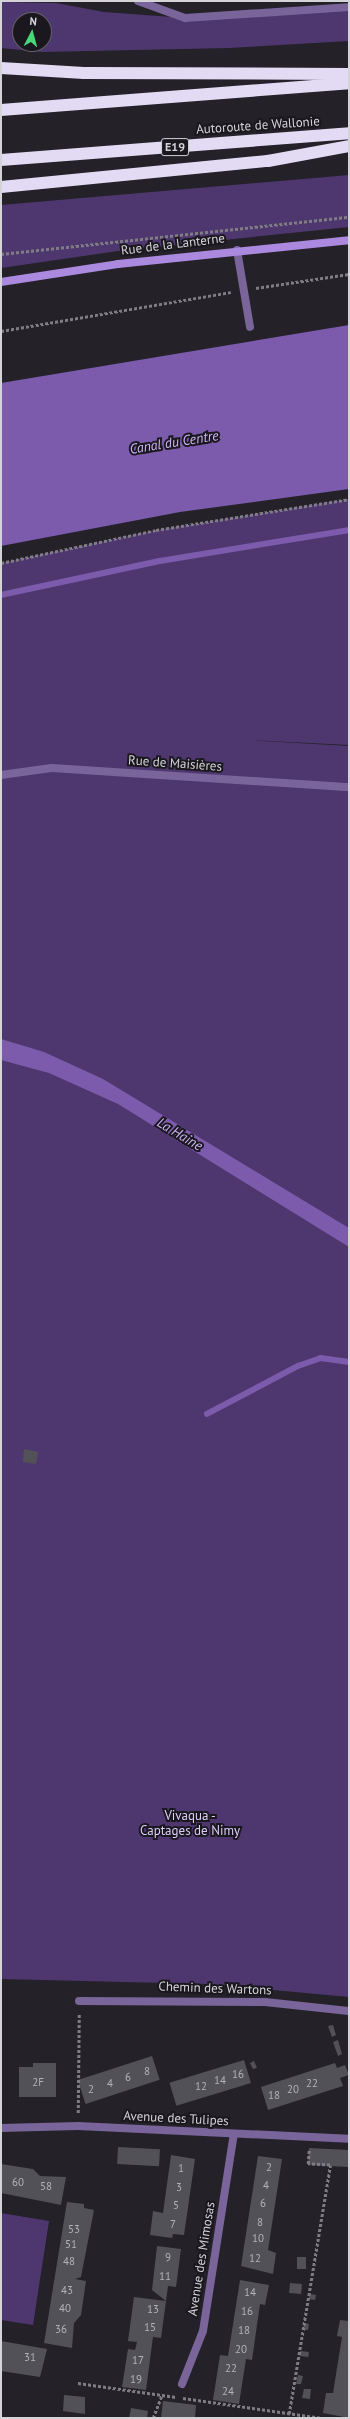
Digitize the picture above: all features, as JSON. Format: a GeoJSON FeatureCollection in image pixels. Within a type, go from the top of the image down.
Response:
{"type":"FeatureCollection","features":[{"type":"Feature","properties":{"kind":"highway"},"geometry":{"type":"LineString","coordinates":[[1,68],[84,73],[349,74]]}},
{"type":"Feature","properties":{"kind":"highway"},"geometry":{"type":"LineString","coordinates":[[1,110],[349,83]]}},
{"type":"Feature","properties":{"kind":"highway","name":"Autoroute de Wallonie"},"geometry":{"type":"LineString","coordinates":[[1,160],[349,133]]}},
{"type":"Feature","properties":{"kind":"highway"},"geometry":{"type":"LineString","coordinates":[[1,187],[268,161],[349,146]]}},
{"type":"Feature","properties":{"kind":"main road","name":"Rue de la Lanterne"},"geometry":{"type":"LineString","coordinates":[[1,282],[237,250],[349,240]]}},
{"type":"Feature","properties":{"kind":"street"},"geometry":{"type":"LineString","coordinates":[[138,1],[185,18],[349,7]]}},
{"type":"Feature","properties":{"kind":"street"},"geometry":{"type":"LineString","coordinates":[[237,250],[250,327]]}},
{"type":"Feature","properties":{"kind":"street","name":"Rue de Maisières"},"geometry":{"type":"LineString","coordinates":[[1,775],[52,768],[349,787]]}},
{"type":"Feature","properties":{"kind":"street","name":"Chemin des Wartons"},"geometry":{"type":"LineString","coordinates":[[79,2001],[265,2002],[349,2011]]}},
{"type":"Feature","properties":{"kind":"street","name":"Avenue des Tulipes"},"geometry":{"type":"LineString","coordinates":[[1,2128],[78,2126],[349,2139]]}},
{"type":"Feature","properties":{"kind":"street","name":"Avenue des Mimosas"},"geometry":{"type":"LineString","coordinates":[[182,2384],[203,2331],[234,2134]]}},
{"type":"Feature","properties":{"kind":"path"},"geometry":{"type":"LineString","coordinates":[[1,254],[349,217]]}},
{"type":"Feature","properties":{"kind":"path"},"geometry":{"type":"LineString","coordinates":[[1,330],[349,274]]}},
{"type":"Feature","properties":{"kind":"path"},"geometry":{"type":"LineString","coordinates":[[1,563],[156,530],[349,499]]}},
{"type":"Feature","properties":{"kind":"path"},"geometry":{"type":"LineString","coordinates":[[78,2126],[79,2001]]}},
{"type":"Feature","properties":{"kind":"path"},"geometry":{"type":"LineString","coordinates":[[289,2414],[330,2165],[308,2164],[310,2137]]}},
{"type":"Feature","properties":{"kind":"path"},"geometry":{"type":"LineString","coordinates":[[78,2383],[320,2418]]}},
{"type":"Feature","properties":{"kind":"path"},"geometry":{"type":"LineString","coordinates":[[179,2397],[182,2384]]}},
{"type":"Feature","properties":{"kind":"path"},"geometry":{"type":"LineString","coordinates":[[153,2418],[162,2395]]}},
{"type":"Feature","properties":{"kind":"green space"},"geometry":{"type":"Polygon","coordinates":[[[1,2],[56,3],[104,12],[185,18],[349,7],[349,41],[229,48],[52,52],[52,12],[12,12],[12,49],[1,48],[1,2]]]}},
{"type":"Feature","properties":{"kind":"green space"},"geometry":{"type":"Polygon","coordinates":[[[349,175],[349,227],[118,251],[1,268],[1,205],[349,175]]]}},
{"type":"Feature","properties":{"kind":"green space","name":"Vivaqua - Captages de Nimy"},"geometry":{"type":"Polygon","coordinates":[[[349,499],[349,745],[228,739],[349,746],[349,1997],[208,1984],[1,1979],[1,563],[156,530],[349,499]]]}},
{"type":"Feature","properties":{"kind":"green space"},"geometry":{"type":"Polygon","coordinates":[[[1,2213],[49,2221],[33,2325],[1,2320],[1,2213]]]}},
{"type":"Feature","properties":{"kind":"water","name":"Canal du Centre"},"geometry":{"type":"Polygon","coordinates":[[[349,325],[349,489],[180,512],[1,546],[1,383],[349,325]]]}},
{"type":"Feature","properties":{"kind":"water","name":"La Haine"},"geometry":{"type":"Polygon","coordinates":[[[1,1039],[44,1052],[103,1079],[349,1228],[349,1247],[118,1104],[49,1073],[1,1060],[1,1039]]]}},
{"type":"Feature","properties":{"kind":"building"},"geometry":{"type":"Polygon","coordinates":[[[24,1449],[38,1452],[36,1464],[23,1462],[24,1449]]]}},
{"type":"Feature","properties":{"kind":"building"},"geometry":{"type":"Polygon","coordinates":[[[333,2025],[336,2035],[332,2037],[328,2026],[333,2025]]]}},
{"type":"Feature","properties":{"kind":"building"},"geometry":{"type":"Polygon","coordinates":[[[338,2040],[342,2054],[338,2056],[333,2042],[338,2040]]]}},
{"type":"Feature","properties":{"kind":"building"},"geometry":{"type":"Polygon","coordinates":[[[152,2056],[160,2080],[86,2104],[78,2080],[152,2056]]]}},
{"type":"Feature","properties":{"kind":"building"},"geometry":{"type":"Polygon","coordinates":[[[244,2060],[251,2083],[176,2106],[169,2083],[244,2060]]]}},
{"type":"Feature","properties":{"kind":"building"},"geometry":{"type":"Polygon","coordinates":[[[254,2061],[257,2068],[253,2069],[250,2063],[254,2061]]]}},
{"type":"Feature","properties":{"kind":"building"},"geometry":{"type":"Polygon","coordinates":[[[33,2063],[56,2063],[56,2097],[19,2097],[19,2067],[33,2067],[33,2063]]]}},
{"type":"Feature","properties":{"kind":"building"},"geometry":{"type":"Polygon","coordinates":[[[335,2063],[337,2068],[345,2065],[349,2075],[340,2078],[343,2086],[268,2110],[261,2087],[335,2063]]]}},
{"type":"Feature","properties":{"kind":"building"},"geometry":{"type":"Polygon","coordinates":[[[118,2147],[160,2149],[159,2166],[117,2164],[118,2147]]]}},
{"type":"Feature","properties":{"kind":"building"},"geometry":{"type":"Polygon","coordinates":[[[309,2148],[349,2150],[348,2167],[308,2165],[309,2148]]]}},
{"type":"Feature","properties":{"kind":"building"},"geometry":{"type":"Polygon","coordinates":[[[171,2155],[195,2159],[184,2235],[173,2234],[172,2238],[150,2235],[153,2211],[163,2213],[171,2155]]]}},
{"type":"Feature","properties":{"kind":"building"},"geometry":{"type":"Polygon","coordinates":[[[258,2156],[282,2159],[268,2250],[276,2253],[273,2274],[241,2266],[258,2156]]]}},
{"type":"Feature","properties":{"kind":"building"},"geometry":{"type":"Polygon","coordinates":[[[1,2164],[33,2169],[40,2176],[66,2177],[61,2205],[1,2193],[1,2164]]]}},
{"type":"Feature","properties":{"kind":"building"},"geometry":{"type":"Polygon","coordinates":[[[67,2202],[84,2204],[84,2208],[94,2210],[81,2277],[75,2279],[86,2281],[81,2315],[74,2323],[72,2348],[44,2343],[67,2202]]]}},
{"type":"Feature","properties":{"kind":"building"},"geometry":{"type":"Polygon","coordinates":[[[157,2246],[181,2249],[176,2287],[168,2286],[166,2301],[152,2290],[157,2246]]]}},
{"type":"Feature","properties":{"kind":"building"},"geometry":{"type":"Polygon","coordinates":[[[297,2257],[306,2257],[306,2269],[297,2269],[297,2257]]]}},
{"type":"Feature","properties":{"kind":"building"},"geometry":{"type":"Polygon","coordinates":[[[240,2280],[269,2285],[265,2305],[260,2304],[252,2360],[246,2359],[239,2404],[213,2400],[220,2355],[228,2356],[240,2280]]]}},
{"type":"Feature","properties":{"kind":"building"},"geometry":{"type":"Polygon","coordinates":[[[290,2283],[302,2284],[301,2294],[289,2293],[290,2283]]]}},
{"type":"Feature","properties":{"kind":"building"},"geometry":{"type":"Polygon","coordinates":[[[309,2294],[316,2295],[315,2300],[309,2299],[309,2294]]]}},
{"type":"Feature","properties":{"kind":"building"},"geometry":{"type":"Polygon","coordinates":[[[134,2297],[166,2301],[161,2338],[153,2337],[146,2390],[122,2387],[128,2349],[135,2350],[137,2342],[128,2341],[134,2297]]]}},
{"type":"Feature","properties":{"kind":"building"},"geometry":{"type":"Polygon","coordinates":[[[340,2320],[349,2321],[349,2418],[323,2413],[326,2393],[333,2393],[342,2337],[337,2336],[340,2320]]]}},
{"type":"Feature","properties":{"kind":"building"},"geometry":{"type":"Polygon","coordinates":[[[304,2323],[309,2324],[308,2330],[303,2330],[304,2323]]]}},
{"type":"Feature","properties":{"kind":"building"},"geometry":{"type":"Polygon","coordinates":[[[1,2341],[47,2349],[40,2377],[1,2371],[1,2341]]]}},
{"type":"Feature","properties":{"kind":"building"},"geometry":{"type":"Polygon","coordinates":[[[300,2351],[309,2352],[308,2357],[299,2356],[300,2351]]]}},
{"type":"Feature","properties":{"kind":"building"},"geometry":{"type":"Polygon","coordinates":[[[298,2375],[303,2376],[301,2384],[296,2384],[298,2375]]]}},
{"type":"Feature","properties":{"kind":"building"},"geometry":{"type":"Polygon","coordinates":[[[304,2389],[311,2389],[310,2399],[302,2398],[304,2389]]]}},
{"type":"Feature","properties":{"kind":"building"},"geometry":{"type":"Polygon","coordinates":[[[64,2395],[85,2397],[85,2414],[63,2411],[64,2395]]]}},
{"type":"Feature","properties":{"kind":"building"},"geometry":{"type":"Polygon","coordinates":[[[163,2401],[196,2405],[195,2418],[161,2418],[163,2401]]]}},
{"type":"Feature","properties":{"kind":"building"},"geometry":{"type":"Polygon","coordinates":[[[131,2408],[148,2411],[147,2418],[129,2418],[131,2408]]]}},
{"type":"Feature","properties":{"kind":"waterway"},"geometry":{"type":"LineString","coordinates":[[1,595],[160,561],[349,530]]}},
{"type":"Feature","properties":{"kind":"waterway"},"geometry":{"type":"LineString","coordinates":[[207,1414],[298,1366],[321,1358],[349,1362]]}}]}
